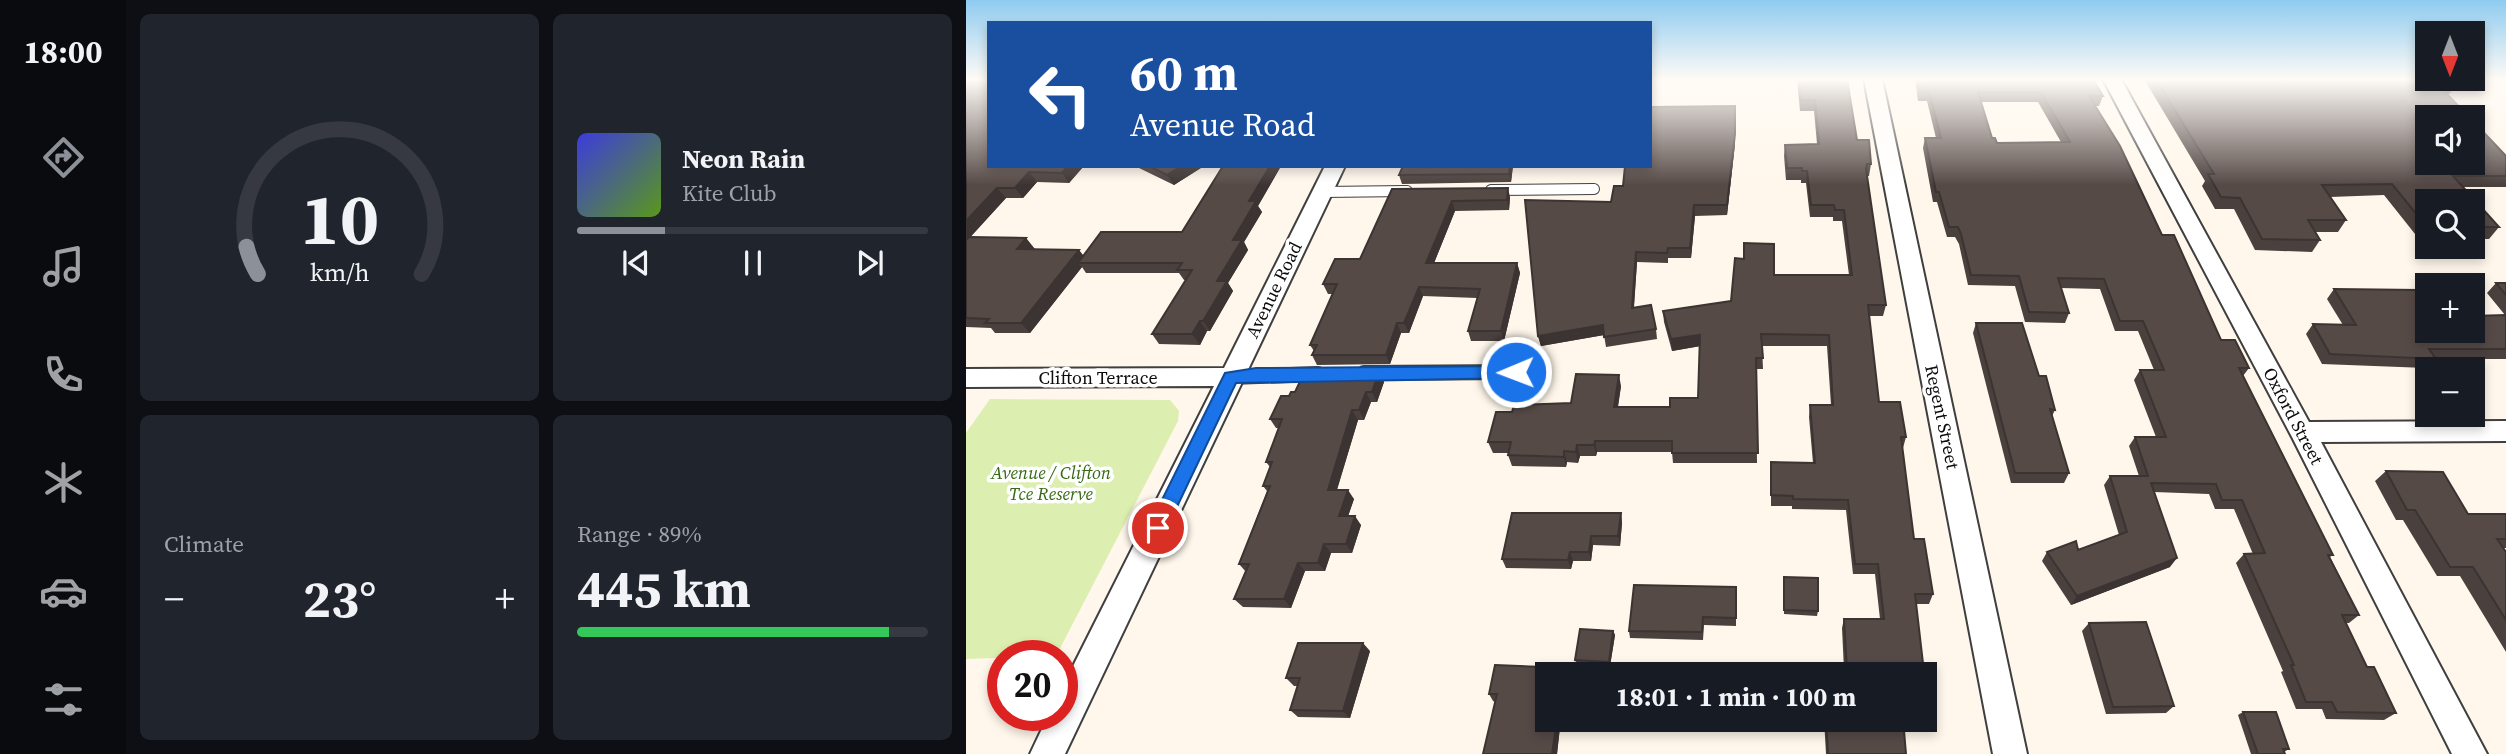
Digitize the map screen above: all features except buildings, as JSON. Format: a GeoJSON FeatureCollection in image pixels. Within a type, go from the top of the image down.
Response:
{"type":"FeatureCollection","features":[{"type":"Feature","properties":{"kind":"street","name":"Regent Street"},"geometry":{"type":"LineString","coordinates":[[1880,114],[2010,754]]}},
{"type":"Feature","properties":{"kind":"street","name":"Oxford Street"},"geometry":{"type":"LineString","coordinates":[[2131,114],[2302,432],[2470,754]]}},
{"type":"Feature","properties":{"kind":"street","name":"Avenue Road"},"geometry":{"type":"LineString","coordinates":[[1048,754],[1334,168]]}},
{"type":"Feature","properties":{"kind":"street","name":"Clifton Terrace"},"geometry":{"type":"LineString","coordinates":[[966,379],[1231,377]]}},
{"type":"Feature","properties":{"kind":"street"},"geometry":{"type":"LineString","coordinates":[[2302,432],[2506,432]]}},
{"type":"Feature","properties":{"kind":"lane"},"geometry":{"type":"LineString","coordinates":[[1483,190],[1594,189]]}},
{"type":"Feature","properties":{"kind":"lane"},"geometry":{"type":"LineString","coordinates":[[1323,191],[1414,191]]}},
{"type":"Feature","properties":{"kind":"lane"},"geometry":{"type":"LineString","coordinates":[[1355,373],[1516,372]]}},
{"type":"Feature","properties":{"kind":"lane"},"geometry":{"type":"LineString","coordinates":[[1231,377],[1328,374]]}},
{"type":"Feature","properties":{"kind":"green space","name":"Avenue / Clifton Tce Reserve"},"geometry":{"type":"Polygon","coordinates":[[[990,399],[1170,400],[1179,411],[1178,421],[1064,640],[987,640],[987,658],[966,659],[966,433],[990,399]]]}},
{"type":"Feature","properties":{"kind":"route"},"geometry":{"type":"LineString","coordinates":[[1158,528],[1231,377],[1256,374],[1516,372]]}}]}
